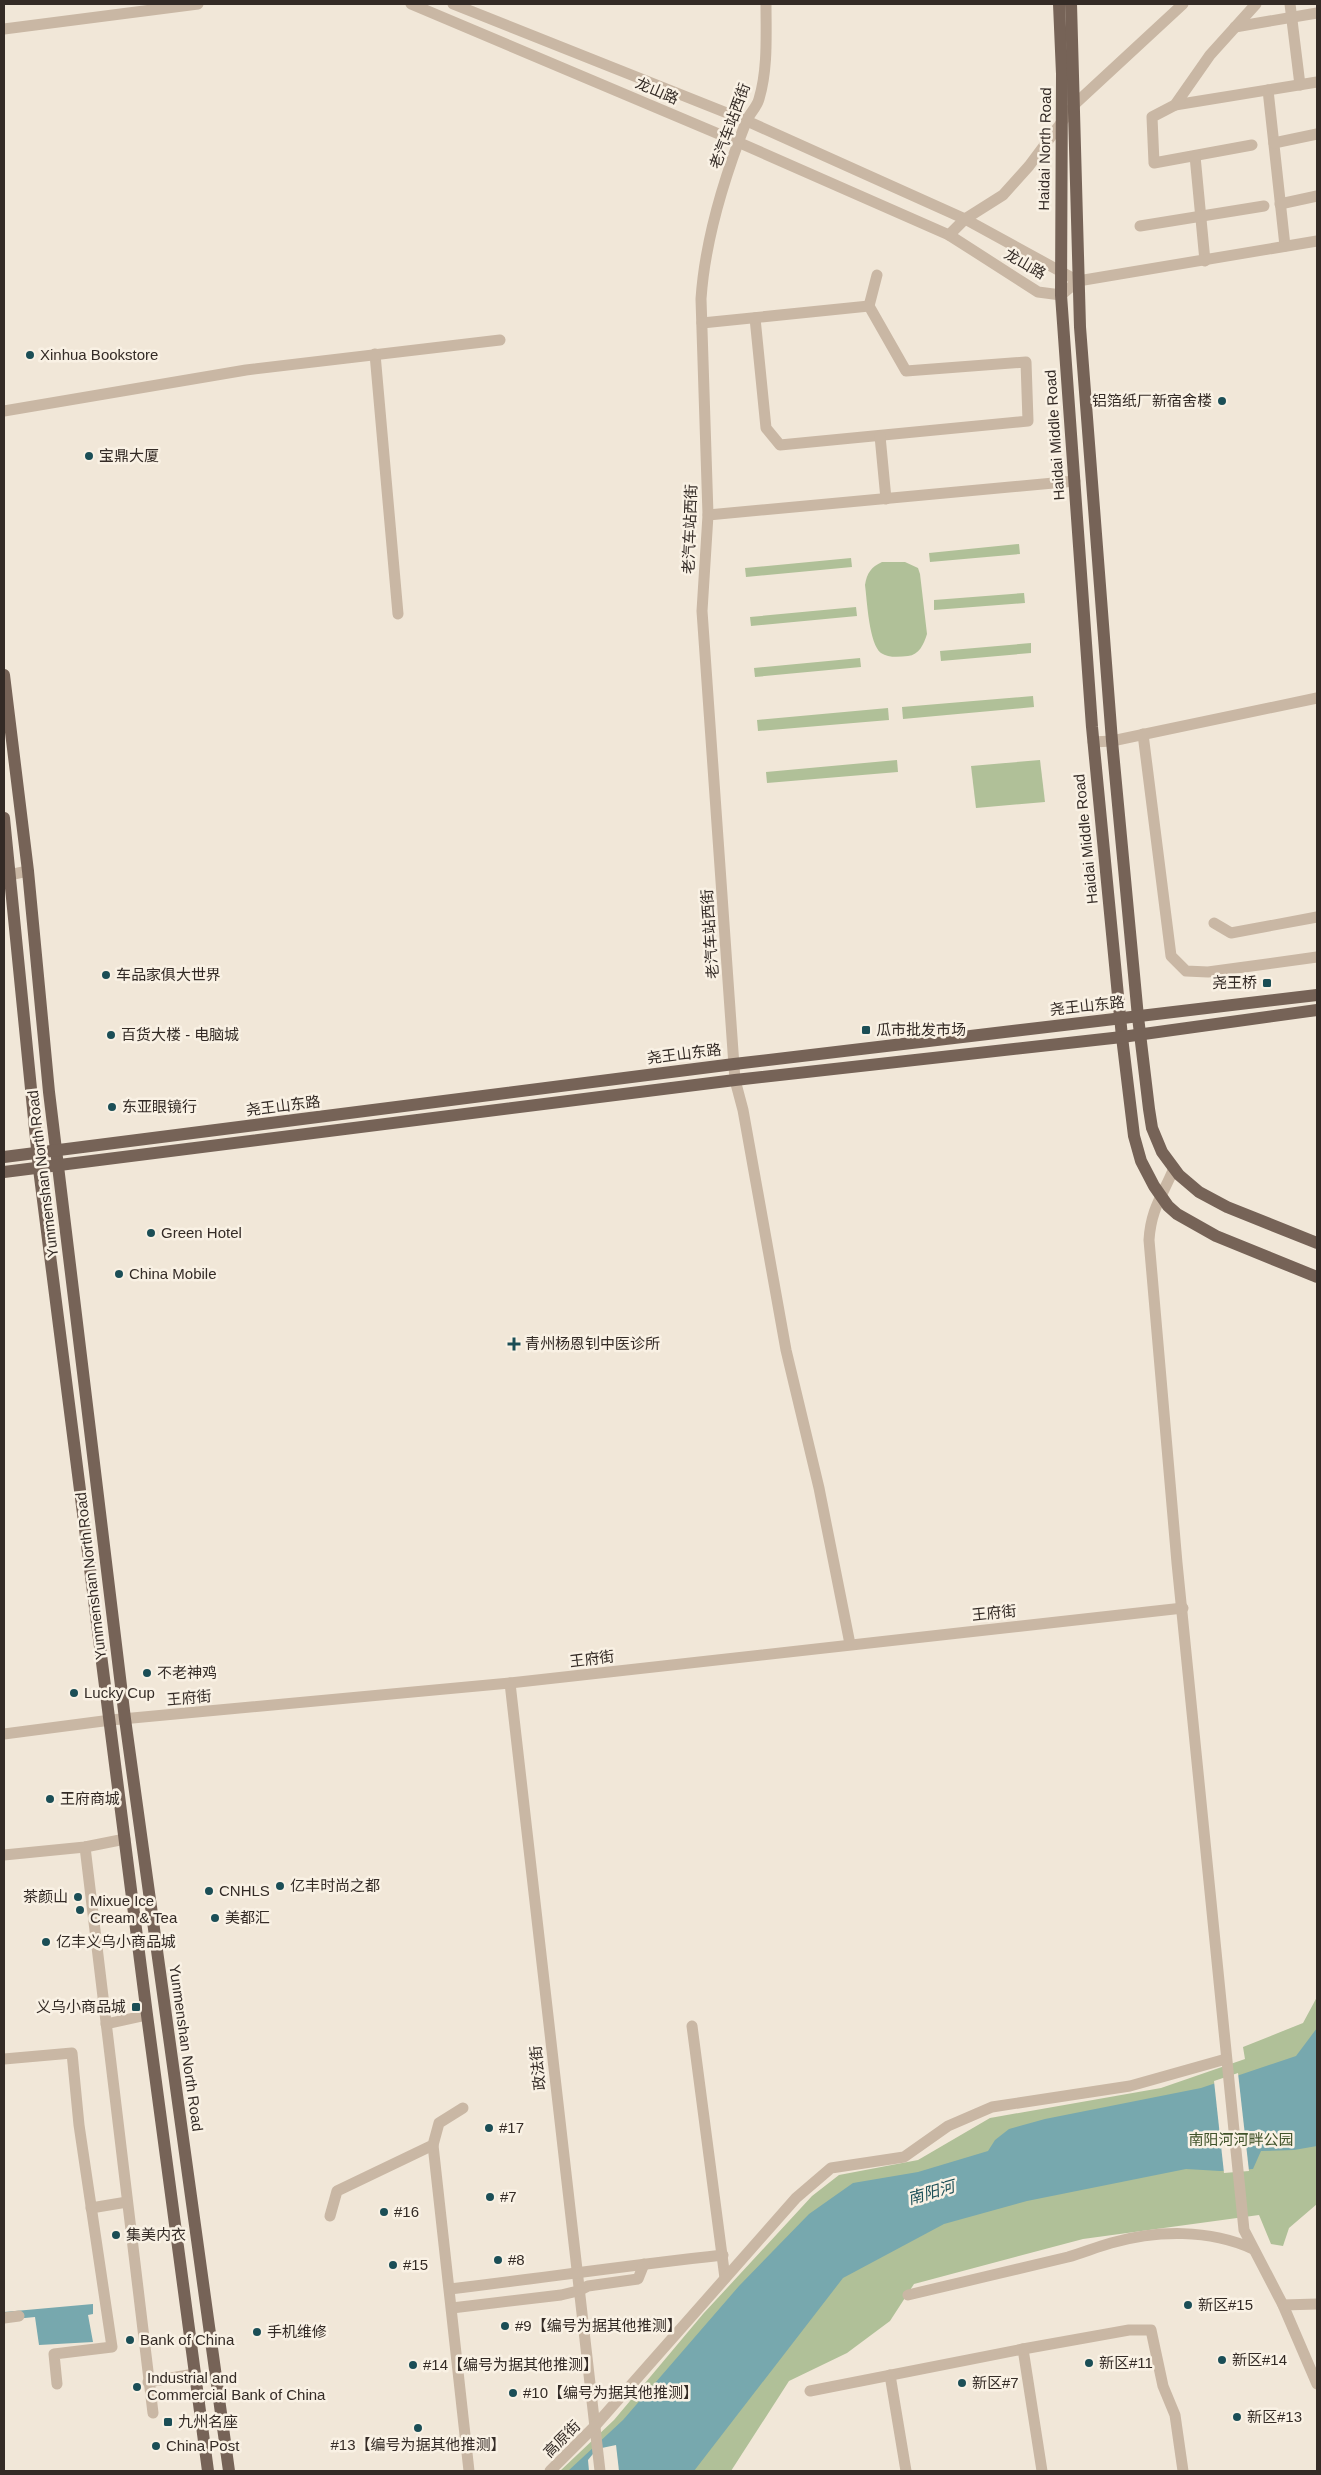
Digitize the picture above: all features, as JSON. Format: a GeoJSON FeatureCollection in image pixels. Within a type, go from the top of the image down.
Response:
{"type":"FeatureCollection","features":[{"type":"Feature","properties":{"kind":"main road","name":"Haidai North Road"},"geometry":{"type":"LineString","coordinates":[[1059,4],[1062,74],[1061,295]]}},
{"type":"Feature","properties":{"kind":"main road","name":"Haidai North Road"},"geometry":{"type":"LineString","coordinates":[[1071,4],[1076,103],[1078,281]]}},
{"type":"Feature","properties":{"kind":"main road"},"geometry":{"type":"LineString","coordinates":[[1078,281],[1112,741],[1138,1017],[1152,1128],[1162,1152],[1174,1168],[1199,1192],[1227,1207],[1317,1243]]}},
{"type":"Feature","properties":{"kind":"main road","name":"Haidai Middle Road"},"geometry":{"type":"LineString","coordinates":[[1061,295],[1093,742],[1122,1037],[1136,1142],[1141,1161],[1160,1195],[1177,1214],[1216,1236],[1317,1278]]}},
{"type":"Feature","properties":{"kind":"main road","name":"Yunmenshan North Road"},"geometry":{"type":"LineString","coordinates":[[4,675],[28,871],[58,1167],[125,1719],[229,2471]]}},
{"type":"Feature","properties":{"kind":"main road","name":"Yunmenshan North Road"},"geometry":{"type":"LineString","coordinates":[[4,818],[7,875],[39,1169],[111,1720],[147,2015],[208,2471]]}},
{"type":"Feature","properties":{"kind":"main road","name":"尧王山东路"},"geometry":{"type":"LineString","coordinates":[[4,1158],[734,1064],[1317,995]]}},
{"type":"Feature","properties":{"kind":"main road","name":"尧王山东路"},"geometry":{"type":"LineString","coordinates":[[4,1172],[58,1167],[736,1080],[1122,1037],[1317,1010]]}},
{"type":"Feature","properties":{"kind":"street"},"geometry":{"type":"LineString","coordinates":[[4,29],[198,4]]}},
{"type":"Feature","properties":{"kind":"street","name":"龙山路"},"geometry":{"type":"LineString","coordinates":[[411,4],[740,143],[949,235],[1038,292],[1061,295]]}},
{"type":"Feature","properties":{"kind":"street","name":"龙山路"},"geometry":{"type":"LineString","coordinates":[[453,4],[746,121],[964,219],[1060,273],[1078,281]]}},
{"type":"Feature","properties":{"kind":"street","name":"老汽车站西街"},"geometry":{"type":"LineString","coordinates":[[766,4],[764,76],[758,101],[746,121],[724,186],[703,268],[702,323],[708,515],[702,611],[736,1080],[786,1350],[819,1488],[850,1644]]}},
{"type":"Feature","properties":{"kind":"street"},"geometry":{"type":"LineString","coordinates":[[949,235],[964,219],[1004,195],[1061,125],[1076,103],[1183,4]]}},
{"type":"Feature","properties":{"kind":"street"},"geometry":{"type":"LineString","coordinates":[[1175,105],[1210,55],[1256,4]]}},
{"type":"Feature","properties":{"kind":"street"},"geometry":{"type":"LineString","coordinates":[[1290,4],[1300,85]]}},
{"type":"Feature","properties":{"kind":"street"},"geometry":{"type":"LineString","coordinates":[[1235,27],[1317,13]]}},
{"type":"Feature","properties":{"kind":"street"},"geometry":{"type":"LineString","coordinates":[[1252,145],[1154,163],[1152,117],[1175,105],[1317,82]]}},
{"type":"Feature","properties":{"kind":"street"},"geometry":{"type":"LineString","coordinates":[[1268,90],[1285,246]]}},
{"type":"Feature","properties":{"kind":"street"},"geometry":{"type":"LineString","coordinates":[[1274,142],[1317,134]]}},
{"type":"Feature","properties":{"kind":"street"},"geometry":{"type":"LineString","coordinates":[[1195,156],[1205,261]]}},
{"type":"Feature","properties":{"kind":"street"},"geometry":{"type":"LineString","coordinates":[[1280,204],[1317,196]]}},
{"type":"Feature","properties":{"kind":"street"},"geometry":{"type":"LineString","coordinates":[[1140,226],[1264,206]]}},
{"type":"Feature","properties":{"kind":"street"},"geometry":{"type":"LineString","coordinates":[[1061,295],[1078,281],[1205,261],[1317,240]]}},
{"type":"Feature","properties":{"kind":"street"},"geometry":{"type":"LineString","coordinates":[[755,318],[766,428],[780,445],[1028,422],[1026,362],[906,372],[869,306],[877,275]]}},
{"type":"Feature","properties":{"kind":"street"},"geometry":{"type":"LineString","coordinates":[[702,323],[869,306]]}},
{"type":"Feature","properties":{"kind":"street"},"geometry":{"type":"LineString","coordinates":[[4,411],[246,370],[500,340]]}},
{"type":"Feature","properties":{"kind":"street"},"geometry":{"type":"LineString","coordinates":[[374,354],[398,614]]}},
{"type":"Feature","properties":{"kind":"street"},"geometry":{"type":"LineString","coordinates":[[880,436],[886,498]]}},
{"type":"Feature","properties":{"kind":"street"},"geometry":{"type":"LineString","coordinates":[[708,515],[1075,481]]}},
{"type":"Feature","properties":{"kind":"street"},"geometry":{"type":"LineString","coordinates":[[1093,742],[1112,741],[1317,698]]}},
{"type":"Feature","properties":{"kind":"street"},"geometry":{"type":"LineString","coordinates":[[1143,734],[1171,956],[1186,971],[1208,972],[1317,957]]}},
{"type":"Feature","properties":{"kind":"street"},"geometry":{"type":"LineString","coordinates":[[7,875],[28,871]]}},
{"type":"Feature","properties":{"kind":"street"},"geometry":{"type":"LineString","coordinates":[[1214,923],[1231,933],[1317,916]]}},
{"type":"Feature","properties":{"kind":"street"},"geometry":{"type":"LineString","coordinates":[[1174,1168],[1152,1216],[1149,1240],[1226,2065],[1244,2230],[1282,2306],[1317,2384]]}},
{"type":"Feature","properties":{"kind":"street","name":"王府街"},"geometry":{"type":"LineString","coordinates":[[4,1734],[111,1720],[510,1683],[1183,1608]]}},
{"type":"Feature","properties":{"kind":"street","name":"政法街"},"geometry":{"type":"LineString","coordinates":[[510,1683],[578,2292],[600,2471]]}},
{"type":"Feature","properties":{"kind":"street"},"geometry":{"type":"LineString","coordinates":[[4,1855],[85,1847],[125,1839]]}},
{"type":"Feature","properties":{"kind":"street"},"geometry":{"type":"LineString","coordinates":[[85,1847],[153,2413]]}},
{"type":"Feature","properties":{"kind":"street"},"geometry":{"type":"LineString","coordinates":[[106,2024],[147,2015]]}},
{"type":"Feature","properties":{"kind":"street"},"geometry":{"type":"LineString","coordinates":[[692,2026],[725,2278]]}},
{"type":"Feature","properties":{"kind":"street"},"geometry":{"type":"LineString","coordinates":[[4,2059],[72,2053],[91,2208],[112,2347],[54,2354],[57,2384]]}},
{"type":"Feature","properties":{"kind":"street","name":"高原街"},"geometry":{"type":"LineString","coordinates":[[550,2471],[594,2427],[796,2198],[831,2168],[904,2157],[948,2126],[992,2106],[1130,2086],[1226,2065]]}},
{"type":"Feature","properties":{"kind":"street"},"geometry":{"type":"LineString","coordinates":[[463,2108],[439,2123],[433,2146],[469,2471]]}},
{"type":"Feature","properties":{"kind":"street"},"geometry":{"type":"LineString","coordinates":[[330,2216],[337,2191],[433,2146]]}},
{"type":"Feature","properties":{"kind":"street"},"geometry":{"type":"LineString","coordinates":[[91,2208],[127,2202]]}},
{"type":"Feature","properties":{"kind":"street"},"geometry":{"type":"LineString","coordinates":[[908,2295],[1069,2256],[1142,2236],[1198,2233],[1217,2236],[1253,2248]]}},
{"type":"Feature","properties":{"kind":"street"},"geometry":{"type":"LineString","coordinates":[[450,2289],[723,2255]]}},
{"type":"Feature","properties":{"kind":"street"},"geometry":{"type":"LineString","coordinates":[[452,2308],[578,2292],[588,2286],[638,2279],[644,2264]]}},
{"type":"Feature","properties":{"kind":"street"},"geometry":{"type":"LineString","coordinates":[[1282,2306],[1317,2304]]}},
{"type":"Feature","properties":{"kind":"street"},"geometry":{"type":"LineString","coordinates":[[4,2318],[19,2316]]}},
{"type":"Feature","properties":{"kind":"street"},"geometry":{"type":"LineString","coordinates":[[810,2391],[1129,2330],[1151,2330],[1162,2386],[1175,2415],[1183,2471]]}},
{"type":"Feature","properties":{"kind":"street"},"geometry":{"type":"LineString","coordinates":[[1023,2349],[1042,2471]]}},
{"type":"Feature","properties":{"kind":"street"},"geometry":{"type":"LineString","coordinates":[[148,2382],[194,2374]]}},
{"type":"Feature","properties":{"kind":"street"},"geometry":{"type":"LineString","coordinates":[[890,2375],[906,2471]]}},
{"type":"Feature","properties":{"kind":"green space"},"geometry":{"type":"Polygon","coordinates":[[[1019,544],[1020,554],[930,562],[929,553],[1019,544]]]}},
{"type":"Feature","properties":{"kind":"green space"},"geometry":{"type":"Polygon","coordinates":[[[851,558],[852,567],[746,577],[745,568],[851,558]]]}},
{"type":"Feature","properties":{"kind":"green space"},"geometry":{"type":"Polygon","coordinates":[[[882,562],[905,562],[918,568],[927,634],[921,648],[915,654],[887,656],[881,653],[874,641],[869,621],[865,585],[870,571],[882,562]]]}},
{"type":"Feature","properties":{"kind":"green space"},"geometry":{"type":"Polygon","coordinates":[[[1024,593],[1025,603],[934,610],[934,600],[1024,593]]]}},
{"type":"Feature","properties":{"kind":"green space"},"geometry":{"type":"Polygon","coordinates":[[[856,607],[857,616],[751,626],[750,617],[856,607]]]}},
{"type":"Feature","properties":{"kind":"green space"},"geometry":{"type":"Polygon","coordinates":[[[1031,643],[1031,653],[941,661],[940,651],[1031,643]]]}},
{"type":"Feature","properties":{"kind":"green space"},"geometry":{"type":"Polygon","coordinates":[[[860,658],[861,667],[755,677],[754,668],[860,658]]]}},
{"type":"Feature","properties":{"kind":"green space"},"geometry":{"type":"Polygon","coordinates":[[[1033,696],[1034,707],[903,719],[902,707],[1033,696]]]}},
{"type":"Feature","properties":{"kind":"green space"},"geometry":{"type":"Polygon","coordinates":[[[888,708],[889,720],[758,731],[757,720],[888,708]]]}},
{"type":"Feature","properties":{"kind":"green space"},"geometry":{"type":"Polygon","coordinates":[[[897,760],[898,772],[767,783],[766,772],[897,760]]]}},
{"type":"Feature","properties":{"kind":"green space"},"geometry":{"type":"Polygon","coordinates":[[[1040,760],[1045,802],[976,808],[971,766],[1040,760]]]}},
{"type":"Feature","properties":{"kind":"green space","name":"南阳河河畔公园"},"geometry":{"type":"Polygon","coordinates":[[[1317,1997],[1317,2204],[1289,2228],[1283,2246],[1271,2244],[1259,2215],[1083,2239],[914,2284],[890,2321],[847,2353],[789,2381],[731,2471],[560,2471],[614,2420],[703,2314],[812,2196],[839,2175],[918,2160],[990,2118],[1161,2088],[1245,2059],[1243,2047],[1303,2023],[1317,1997]]]}},
{"type":"Feature","properties":{"kind":"water","name":"南阳河"},"geometry":{"type":"Polygon","coordinates":[[[1317,2028],[1317,2146],[1294,2150],[1261,2151],[1253,2169],[1220,2171],[1186,2169],[1027,2201],[944,2224],[843,2278],[694,2471],[568,2471],[623,2420],[739,2286],[809,2214],[853,2183],[918,2172],[988,2151],[995,2140],[1009,2129],[1045,2119],[1201,2088],[1296,2056],[1317,2028]]]}},
{"type":"Feature","properties":{"kind":"water"},"geometry":{"type":"Polygon","coordinates":[[[93,2304],[93,2314],[88,2315],[93,2342],[39,2345],[35,2317],[4,2320],[4,2312],[93,2304]]]}},
{"type":"Feature","properties":{"kind":"pier"},"geometry":{"type":"Polygon","coordinates":[[[1238,2073],[1249,2171],[1224,2173],[1214,2081],[1238,2073]]]}},
{"type":"Feature","properties":{"kind":"pier"},"geometry":{"type":"Polygon","coordinates":[[[616,2445],[619,2471],[589,2471],[588,2460],[597,2449],[616,2445]]]}},
{"type":"Feature","properties":{"kind":"place","name":"Xinhua Bookstore"},"geometry":{"type":"Point","coordinates":[30,355]}},
{"type":"Feature","properties":{"kind":"place","name":"铝箔纸厂新宿舍楼"},"geometry":{"type":"Point","coordinates":[1222,401]}},
{"type":"Feature","properties":{"kind":"place","name":"宝鼎大厦"},"geometry":{"type":"Point","coordinates":[89,456]}},
{"type":"Feature","properties":{"kind":"place","name":"车品家俱大世界"},"geometry":{"type":"Point","coordinates":[106,975]}},
{"type":"Feature","properties":{"kind":"place","name":"尧王桥"},"geometry":{"type":"Point","coordinates":[1267,983]}},
{"type":"Feature","properties":{"kind":"place","name":"瓜市批发市场"},"geometry":{"type":"Point","coordinates":[866,1030]}},
{"type":"Feature","properties":{"kind":"place","name":"百货大楼 - 电脑城"},"geometry":{"type":"Point","coordinates":[111,1035]}},
{"type":"Feature","properties":{"kind":"place","name":"东亚眼镜行"},"geometry":{"type":"Point","coordinates":[112,1107]}},
{"type":"Feature","properties":{"kind":"place","name":"Green Hotel"},"geometry":{"type":"Point","coordinates":[151,1233]}},
{"type":"Feature","properties":{"kind":"place","name":"China Mobile"},"geometry":{"type":"Point","coordinates":[119,1274]}},
{"type":"Feature","properties":{"kind":"place","name":"青州杨恩钊中医诊所"},"geometry":{"type":"Point","coordinates":[514,1344]}},
{"type":"Feature","properties":{"kind":"place","name":"不老神鸡"},"geometry":{"type":"Point","coordinates":[147,1673]}},
{"type":"Feature","properties":{"kind":"place","name":"Lucky Cup"},"geometry":{"type":"Point","coordinates":[74,1693]}},
{"type":"Feature","properties":{"kind":"place","name":"王府商城"},"geometry":{"type":"Point","coordinates":[50,1799]}},
{"type":"Feature","properties":{"kind":"place","name":"亿丰时尚之都"},"geometry":{"type":"Point","coordinates":[280,1886]}},
{"type":"Feature","properties":{"kind":"place","name":"CNHLS"},"geometry":{"type":"Point","coordinates":[209,1891]}},
{"type":"Feature","properties":{"kind":"place","name":"茶颜山"},"geometry":{"type":"Point","coordinates":[78,1897]}},
{"type":"Feature","properties":{"kind":"place","name":"Mixue Ice Cream & Tea"},"geometry":{"type":"Point","coordinates":[80,1910]}},
{"type":"Feature","properties":{"kind":"place","name":"美都汇"},"geometry":{"type":"Point","coordinates":[215,1918]}},
{"type":"Feature","properties":{"kind":"place","name":"亿丰义乌小商品城"},"geometry":{"type":"Point","coordinates":[46,1942]}},
{"type":"Feature","properties":{"kind":"place","name":"义乌小商品城"},"geometry":{"type":"Point","coordinates":[136,2007]}},
{"type":"Feature","properties":{"kind":"place","name":"#17"},"geometry":{"type":"Point","coordinates":[489,2128]}},
{"type":"Feature","properties":{"kind":"place","name":"#7"},"geometry":{"type":"Point","coordinates":[490,2197]}},
{"type":"Feature","properties":{"kind":"place","name":"#16"},"geometry":{"type":"Point","coordinates":[384,2212]}},
{"type":"Feature","properties":{"kind":"place","name":"集美内衣"},"geometry":{"type":"Point","coordinates":[116,2235]}},
{"type":"Feature","properties":{"kind":"place","name":"#8"},"geometry":{"type":"Point","coordinates":[498,2260]}},
{"type":"Feature","properties":{"kind":"place","name":"#15"},"geometry":{"type":"Point","coordinates":[393,2265]}},
{"type":"Feature","properties":{"kind":"place","name":"新区#15"},"geometry":{"type":"Point","coordinates":[1188,2305]}},
{"type":"Feature","properties":{"kind":"place","name":"#9【编号为据其他推测】"},"geometry":{"type":"Point","coordinates":[505,2326]}},
{"type":"Feature","properties":{"kind":"place","name":"手机维修"},"geometry":{"type":"Point","coordinates":[257,2332]}},
{"type":"Feature","properties":{"kind":"place","name":"Bank of China"},"geometry":{"type":"Point","coordinates":[130,2340]}},
{"type":"Feature","properties":{"kind":"place","name":"新区#14"},"geometry":{"type":"Point","coordinates":[1222,2360]}},
{"type":"Feature","properties":{"kind":"place","name":"新区#11"},"geometry":{"type":"Point","coordinates":[1089,2363]}},
{"type":"Feature","properties":{"kind":"place","name":"#14【编号为据其他推测】"},"geometry":{"type":"Point","coordinates":[413,2365]}},
{"type":"Feature","properties":{"kind":"place","name":"新区#7"},"geometry":{"type":"Point","coordinates":[962,2383]}},
{"type":"Feature","properties":{"kind":"place","name":"Industrial and Commercial Bank of China"},"geometry":{"type":"Point","coordinates":[137,2387]}},
{"type":"Feature","properties":{"kind":"place","name":"#10【编号为据其他推测】"},"geometry":{"type":"Point","coordinates":[513,2393]}},
{"type":"Feature","properties":{"kind":"place","name":"新区#13"},"geometry":{"type":"Point","coordinates":[1237,2417]}},
{"type":"Feature","properties":{"kind":"place","name":"九州名座"},"geometry":{"type":"Point","coordinates":[168,2422]}},
{"type":"Feature","properties":{"kind":"place","name":"#13【编号为据其他推测】"},"geometry":{"type":"Point","coordinates":[418,2428]}},
{"type":"Feature","properties":{"kind":"place","name":"China Post"},"geometry":{"type":"Point","coordinates":[156,2446]}}]}
